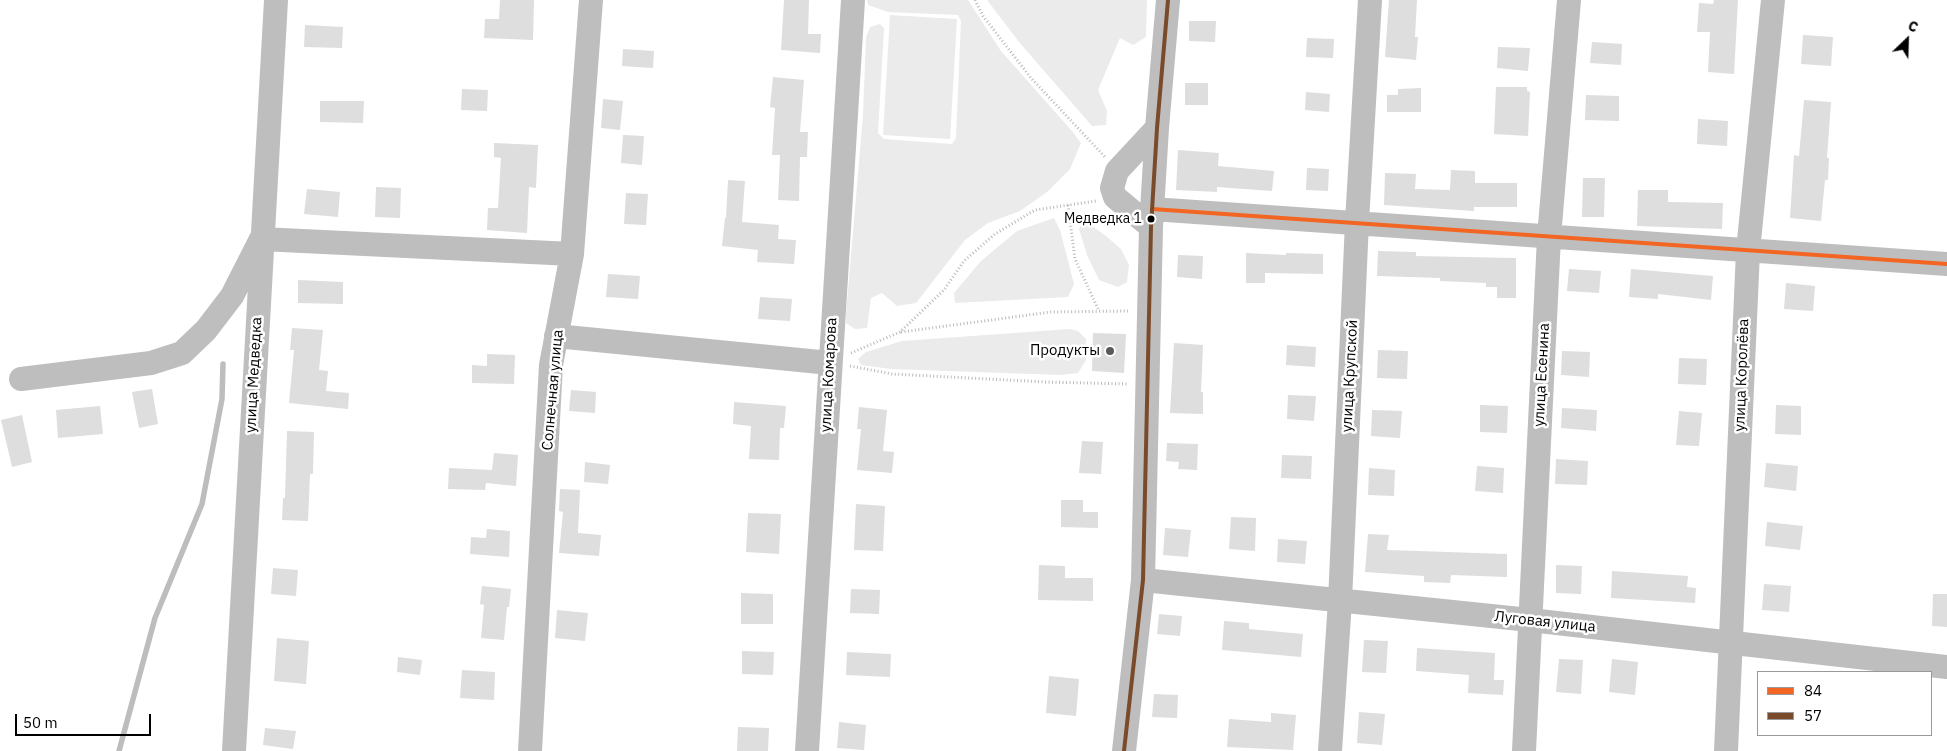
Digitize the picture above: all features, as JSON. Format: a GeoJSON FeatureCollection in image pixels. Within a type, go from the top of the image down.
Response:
{"type":"FeatureCollection","features":[{"type":"Feature","properties":{"kind":"street","name":"улица Медведка"},"geometry":{"type":"LineString","coordinates":[[234,751],[261,239],[276,0]]}},
{"type":"Feature","properties":{"kind":"street","name":"Солнечная улица"},"geometry":{"type":"LineString","coordinates":[[530,751],[552,365],[572,254],[591,0]]}},
{"type":"Feature","properties":{"kind":"street","name":"улица Комарова"},"geometry":{"type":"LineString","coordinates":[[808,751],[853,0]]}},
{"type":"Feature","properties":{"kind":"street"},"geometry":{"type":"LineString","coordinates":[[1124,751],[1143,580],[1152,218],[1157,128],[1168,0]]}},
{"type":"Feature","properties":{"kind":"street","name":"улица Крупской"},"geometry":{"type":"LineString","coordinates":[[1330,751],[1340,601],[1357,222],[1370,0]]}},
{"type":"Feature","properties":{"kind":"street","name":"улица Есенина"},"geometry":{"type":"LineString","coordinates":[[1524,751],[1549,236],[1569,0]]}},
{"type":"Feature","properties":{"kind":"street","name":"улица Королёва"},"geometry":{"type":"LineString","coordinates":[[1726,751],[1748,251],[1773,0]]}},
{"type":"Feature","properties":{"kind":"street"},"geometry":{"type":"LineString","coordinates":[[1157,128],[1117,171],[1112,188],[1115,198],[1152,218],[1357,222],[1947,264]]}},
{"type":"Feature","properties":{"kind":"street"},"geometry":{"type":"LineString","coordinates":[[21,379],[151,363],[182,353],[206,330],[232,296],[261,239],[572,254]]}},
{"type":"Feature","properties":{"kind":"street"},"geometry":{"type":"LineString","coordinates":[[556,336],[830,362]]}},
{"type":"Feature","properties":{"kind":"street","name":"Луговая улица"},"geometry":{"type":"LineString","coordinates":[[1143,580],[1530,620],[1947,667]]}},
{"type":"Feature","properties":{"kind":"path"},"geometry":{"type":"LineString","coordinates":[[975,0],[983,16],[1031,78],[1117,171]]}},
{"type":"Feature","properties":{"kind":"path"},"geometry":{"type":"LineString","coordinates":[[900,332],[944,290],[964,261],[996,234],[1035,210],[1115,198]]}},
{"type":"Feature","properties":{"kind":"path"},"geometry":{"type":"LineString","coordinates":[[1068,205],[1075,259],[1099,311]]}},
{"type":"Feature","properties":{"kind":"path"},"geometry":{"type":"LineString","coordinates":[[830,362],[900,332],[1051,312],[1149,310]]}},
{"type":"Feature","properties":{"kind":"path"},"geometry":{"type":"LineString","coordinates":[[830,362],[892,374],[1046,382],[1148,384]]}},
{"type":"Feature","properties":{"kind":"shaded area"},"geometry":{"type":"Polygon","coordinates":[[[867,0],[968,0],[1001,51],[1081,143],[1070,169],[1047,192],[1020,211],[988,223],[965,240],[916,303],[897,306],[882,293],[871,298],[867,328],[855,329],[846,323],[846,314],[863,115],[866,37],[870,27],[880,24],[884,28],[878,133],[884,139],[952,144],[956,138],[961,21],[958,15],[888,12],[868,5],[867,0]]]}},
{"type":"Feature","properties":{"kind":"shaded area"},"geometry":{"type":"Polygon","coordinates":[[[987,0],[1147,0],[1146,37],[1133,45],[1120,38],[1098,90],[1107,111],[1106,125],[1092,126],[1019,42],[987,0]]]}},
{"type":"Feature","properties":{"kind":"shaded area"},"geometry":{"type":"Polygon","coordinates":[[[890,15],[957,19],[950,139],[883,135],[890,15]]]}},
{"type":"Feature","properties":{"kind":"shaded area"},"geometry":{"type":"Polygon","coordinates":[[[1054,218],[1060,230],[1074,284],[1068,297],[955,303],[954,293],[981,261],[1017,231],[1054,218]]]}},
{"type":"Feature","properties":{"kind":"shaded area"},"geometry":{"type":"Polygon","coordinates":[[[1084,220],[1121,249],[1129,265],[1127,282],[1118,287],[1099,280],[1087,255],[1079,229],[1084,220]]]}},
{"type":"Feature","properties":{"kind":"shaded area"},"geometry":{"type":"Polygon","coordinates":[[[1070,329],[1078,331],[1086,339],[1086,360],[1078,373],[1061,375],[891,369],[861,365],[858,359],[866,352],[902,341],[1070,329]]]}},
{"type":"Feature","properties":{"kind":"building"},"geometry":{"type":"Polygon","coordinates":[[[500,0],[534,0],[533,40],[484,38],[485,19],[499,19],[500,0]]]}},
{"type":"Feature","properties":{"kind":"building"},"geometry":{"type":"Polygon","coordinates":[[[784,0],[809,0],[808,34],[821,34],[820,53],[781,50],[784,0]]]}},
{"type":"Feature","properties":{"kind":"building"},"geometry":{"type":"Polygon","coordinates":[[[1389,0],[1417,0],[1415,37],[1418,37],[1416,60],[1385,57],[1389,0]]]}},
{"type":"Feature","properties":{"kind":"building"},"geometry":{"type":"Polygon","coordinates":[[[1714,0],[1738,0],[1734,74],[1708,72],[1710,32],[1697,32],[1699,3],[1713,4],[1714,0]]]}},
{"type":"Feature","properties":{"kind":"building"},"geometry":{"type":"Polygon","coordinates":[[[1189,21],[1216,21],[1215,42],[1189,41],[1189,21]]]}},
{"type":"Feature","properties":{"kind":"building"},"geometry":{"type":"Polygon","coordinates":[[[305,25],[343,27],[342,48],[304,47],[305,25]]]}},
{"type":"Feature","properties":{"kind":"building"},"geometry":{"type":"Polygon","coordinates":[[[1803,35],[1833,37],[1831,66],[1801,64],[1803,35]]]}},
{"type":"Feature","properties":{"kind":"building"},"geometry":{"type":"Polygon","coordinates":[[[1307,38],[1334,39],[1333,58],[1306,57],[1307,38]]]}},
{"type":"Feature","properties":{"kind":"building"},"geometry":{"type":"Polygon","coordinates":[[[1592,42],[1622,44],[1621,65],[1590,63],[1592,42]]]}},
{"type":"Feature","properties":{"kind":"building"},"geometry":{"type":"Polygon","coordinates":[[[1498,47],[1530,48],[1528,71],[1497,68],[1498,47]]]}},
{"type":"Feature","properties":{"kind":"building"},"geometry":{"type":"Polygon","coordinates":[[[623,49],[654,51],[653,68],[622,66],[623,49]]]}},
{"type":"Feature","properties":{"kind":"building"},"geometry":{"type":"Polygon","coordinates":[[[773,77],[804,80],[800,132],[808,132],[807,157],[800,157],[799,201],[778,200],[780,155],[772,155],[775,108],[770,107],[773,77]]]}},
{"type":"Feature","properties":{"kind":"building"},"geometry":{"type":"Polygon","coordinates":[[[1185,83],[1208,83],[1208,105],[1185,105],[1185,83]]]}},
{"type":"Feature","properties":{"kind":"building"},"geometry":{"type":"Polygon","coordinates":[[[1496,87],[1527,87],[1527,91],[1530,92],[1528,136],[1494,134],[1496,87]]]}},
{"type":"Feature","properties":{"kind":"building"},"geometry":{"type":"Polygon","coordinates":[[[1421,88],[1421,112],[1387,112],[1387,95],[1398,95],[1398,89],[1421,88]]]}},
{"type":"Feature","properties":{"kind":"building"},"geometry":{"type":"Polygon","coordinates":[[[462,89],[488,90],[487,111],[461,110],[462,89]]]}},
{"type":"Feature","properties":{"kind":"building"},"geometry":{"type":"Polygon","coordinates":[[[1306,92],[1330,94],[1329,112],[1305,110],[1306,92]]]}},
{"type":"Feature","properties":{"kind":"building"},"geometry":{"type":"Polygon","coordinates":[[[1586,95],[1619,96],[1619,121],[1585,120],[1586,95]]]}},
{"type":"Feature","properties":{"kind":"building"},"geometry":{"type":"Polygon","coordinates":[[[603,99],[623,101],[620,130],[601,128],[603,99]]]}},
{"type":"Feature","properties":{"kind":"building"},"geometry":{"type":"Polygon","coordinates":[[[1804,100],[1831,102],[1827,158],[1829,158],[1828,180],[1825,180],[1821,221],[1790,218],[1794,155],[1799,156],[1804,100]]]}},
{"type":"Feature","properties":{"kind":"building"},"geometry":{"type":"Polygon","coordinates":[[[320,101],[364,101],[363,123],[320,122],[320,101]]]}},
{"type":"Feature","properties":{"kind":"building"},"geometry":{"type":"Polygon","coordinates":[[[1698,119],[1728,121],[1727,146],[1697,144],[1698,119]]]}},
{"type":"Feature","properties":{"kind":"building"},"geometry":{"type":"Polygon","coordinates":[[[623,135],[644,136],[642,165],[621,163],[623,135]]]}},
{"type":"Feature","properties":{"kind":"building"},"geometry":{"type":"Polygon","coordinates":[[[494,143],[538,145],[536,188],[529,187],[527,233],[487,230],[488,208],[498,208],[501,158],[494,157],[494,143]]]}},
{"type":"Feature","properties":{"kind":"building"},"geometry":{"type":"Polygon","coordinates":[[[1178,150],[1219,153],[1218,166],[1274,171],[1272,191],[1217,187],[1217,192],[1176,190],[1178,150]]]}},
{"type":"Feature","properties":{"kind":"building"},"geometry":{"type":"Polygon","coordinates":[[[1307,168],[1329,169],[1328,191],[1306,190],[1307,168]]]}},
{"type":"Feature","properties":{"kind":"building"},"geometry":{"type":"Polygon","coordinates":[[[1451,170],[1475,171],[1475,183],[1517,183],[1517,207],[1474,207],[1474,211],[1384,205],[1385,173],[1416,174],[1415,189],[1450,190],[1451,170]]]}},
{"type":"Feature","properties":{"kind":"building"},"geometry":{"type":"Polygon","coordinates":[[[1583,178],[1605,178],[1604,217],[1582,217],[1583,178]]]}},
{"type":"Feature","properties":{"kind":"building"},"geometry":{"type":"Polygon","coordinates":[[[728,180],[745,181],[742,222],[779,225],[778,239],[796,240],[794,264],[757,262],[758,250],[722,246],[728,180]]]}},
{"type":"Feature","properties":{"kind":"building"},"geometry":{"type":"Polygon","coordinates":[[[376,187],[401,188],[400,218],[375,217],[376,187]]]}},
{"type":"Feature","properties":{"kind":"building"},"geometry":{"type":"Polygon","coordinates":[[[307,189],[340,192],[338,217],[304,214],[307,189]]]}},
{"type":"Feature","properties":{"kind":"building"},"geometry":{"type":"Polygon","coordinates":[[[1638,190],[1668,190],[1668,202],[1723,203],[1722,229],[1637,226],[1638,190]]]}},
{"type":"Feature","properties":{"kind":"building"},"geometry":{"type":"Polygon","coordinates":[[[626,193],[648,194],[646,225],[624,224],[626,193]]]}},
{"type":"Feature","properties":{"kind":"building"},"geometry":{"type":"Polygon","coordinates":[[[1378,251],[1416,252],[1416,256],[1516,258],[1516,298],[1497,298],[1497,287],[1486,287],[1486,283],[1440,281],[1440,278],[1377,276],[1378,251]]]}},
{"type":"Feature","properties":{"kind":"building"},"geometry":{"type":"Polygon","coordinates":[[[1246,253],[1323,254],[1323,274],[1265,273],[1265,283],[1246,283],[1246,253]]]}},
{"type":"Feature","properties":{"kind":"building"},"geometry":{"type":"Polygon","coordinates":[[[1178,255],[1203,256],[1202,279],[1177,277],[1178,255]]]}},
{"type":"Feature","properties":{"kind":"building"},"geometry":{"type":"Polygon","coordinates":[[[1569,269],[1601,271],[1599,293],[1567,291],[1569,269]]]}},
{"type":"Feature","properties":{"kind":"building"},"geometry":{"type":"Polygon","coordinates":[[[1631,269],[1713,276],[1711,300],[1658,294],[1658,299],[1629,297],[1631,269]]]}},
{"type":"Feature","properties":{"kind":"building"},"geometry":{"type":"Polygon","coordinates":[[[608,274],[640,276],[638,299],[606,297],[608,274]]]}},
{"type":"Feature","properties":{"kind":"building"},"geometry":{"type":"Polygon","coordinates":[[[298,280],[343,282],[343,304],[298,303],[298,280]]]}},
{"type":"Feature","properties":{"kind":"building"},"geometry":{"type":"Polygon","coordinates":[[[1786,283],[1815,286],[1813,311],[1784,309],[1786,283]]]}},
{"type":"Feature","properties":{"kind":"building"},"geometry":{"type":"Polygon","coordinates":[[[760,297],[792,299],[790,321],[758,319],[760,297]]]}},
{"type":"Feature","properties":{"kind":"building"},"geometry":{"type":"Polygon","coordinates":[[[292,328],[323,330],[319,370],[328,371],[326,391],[349,393],[348,409],[289,403],[294,350],[290,350],[292,328]]]}},
{"type":"Feature","properties":{"kind":"building"},"geometry":{"type":"Polygon","coordinates":[[[1093,333],[1126,334],[1124,373],[1092,371],[1093,333]]]}},
{"type":"Feature","properties":{"kind":"building"},"geometry":{"type":"Polygon","coordinates":[[[1174,343],[1203,345],[1201,392],[1203,392],[1203,414],[1170,413],[1174,343]]]}},
{"type":"Feature","properties":{"kind":"building"},"geometry":{"type":"Polygon","coordinates":[[[1287,345],[1316,347],[1315,367],[1286,365],[1287,345]]]}},
{"type":"Feature","properties":{"kind":"building"},"geometry":{"type":"Polygon","coordinates":[[[1378,350],[1408,351],[1407,379],[1377,378],[1378,350]]]}},
{"type":"Feature","properties":{"kind":"building"},"geometry":{"type":"Polygon","coordinates":[[[1562,351],[1590,352],[1589,377],[1561,375],[1562,351]]]}},
{"type":"Feature","properties":{"kind":"building"},"geometry":{"type":"Polygon","coordinates":[[[487,354],[515,355],[514,384],[472,383],[472,365],[487,366],[487,354]]]}},
{"type":"Feature","properties":{"kind":"building"},"geometry":{"type":"Polygon","coordinates":[[[1679,358],[1707,359],[1706,385],[1678,384],[1679,358]]]}},
{"type":"Feature","properties":{"kind":"building"},"geometry":{"type":"Polygon","coordinates":[[[152,389],[158,424],[139,428],[132,392],[152,389]]]}},
{"type":"Feature","properties":{"kind":"building"},"geometry":{"type":"Polygon","coordinates":[[[571,390],[596,392],[595,413],[569,411],[571,390]]]}},
{"type":"Feature","properties":{"kind":"building"},"geometry":{"type":"Polygon","coordinates":[[[1288,395],[1316,396],[1314,421],[1287,419],[1288,395]]]}},
{"type":"Feature","properties":{"kind":"building"},"geometry":{"type":"Polygon","coordinates":[[[734,402],[786,406],[784,428],[780,428],[779,460],[749,459],[751,426],[733,424],[734,402]]]}},
{"type":"Feature","properties":{"kind":"building"},"geometry":{"type":"Polygon","coordinates":[[[1480,405],[1508,406],[1507,433],[1480,432],[1480,405]]]}},
{"type":"Feature","properties":{"kind":"building"},"geometry":{"type":"Polygon","coordinates":[[[1776,405],[1801,406],[1801,435],[1775,434],[1776,405]]]}},
{"type":"Feature","properties":{"kind":"building"},"geometry":{"type":"Polygon","coordinates":[[[100,406],[103,434],[58,438],[56,410],[100,406]]]}},
{"type":"Feature","properties":{"kind":"building"},"geometry":{"type":"Polygon","coordinates":[[[859,407],[887,410],[883,451],[894,452],[892,473],[857,470],[861,429],[857,429],[859,407]]]}},
{"type":"Feature","properties":{"kind":"building"},"geometry":{"type":"Polygon","coordinates":[[[1562,408],[1597,410],[1596,431],[1561,428],[1562,408]]]}},
{"type":"Feature","properties":{"kind":"building"},"geometry":{"type":"Polygon","coordinates":[[[1372,410],[1402,411],[1400,438],[1371,436],[1372,410]]]}},
{"type":"Feature","properties":{"kind":"building"},"geometry":{"type":"Polygon","coordinates":[[[1679,411],[1702,413],[1699,446],[1676,445],[1679,411]]]}},
{"type":"Feature","properties":{"kind":"building"},"geometry":{"type":"Polygon","coordinates":[[[22,415],[32,462],[12,467],[1,420],[22,415]]]}},
{"type":"Feature","properties":{"kind":"building"},"geometry":{"type":"Polygon","coordinates":[[[287,431],[314,432],[313,474],[310,474],[308,521],[282,520],[283,498],[285,498],[287,431]]]}},
{"type":"Feature","properties":{"kind":"building"},"geometry":{"type":"Polygon","coordinates":[[[1082,441],[1103,442],[1101,474],[1079,473],[1082,441]]]}},
{"type":"Feature","properties":{"kind":"building"},"geometry":{"type":"Polygon","coordinates":[[[1167,443],[1198,444],[1197,470],[1178,469],[1179,462],[1166,461],[1167,443]]]}},
{"type":"Feature","properties":{"kind":"building"},"geometry":{"type":"Polygon","coordinates":[[[494,453],[518,455],[516,486],[486,483],[485,490],[448,489],[449,468],[492,470],[494,453]]]}},
{"type":"Feature","properties":{"kind":"building"},"geometry":{"type":"Polygon","coordinates":[[[1282,455],[1312,456],[1311,479],[1281,478],[1282,455]]]}},
{"type":"Feature","properties":{"kind":"building"},"geometry":{"type":"Polygon","coordinates":[[[1556,459],[1588,461],[1587,485],[1555,484],[1556,459]]]}},
{"type":"Feature","properties":{"kind":"building"},"geometry":{"type":"Polygon","coordinates":[[[585,462],[610,465],[608,484],[584,482],[585,462]]]}},
{"type":"Feature","properties":{"kind":"building"},"geometry":{"type":"Polygon","coordinates":[[[1766,463],[1798,466],[1796,491],[1764,487],[1766,463]]]}},
{"type":"Feature","properties":{"kind":"building"},"geometry":{"type":"Polygon","coordinates":[[[1477,466],[1504,468],[1503,493],[1475,491],[1477,466]]]}},
{"type":"Feature","properties":{"kind":"building"},"geometry":{"type":"Polygon","coordinates":[[[1369,468],[1395,470],[1394,496],[1368,495],[1369,468]]]}},
{"type":"Feature","properties":{"kind":"building"},"geometry":{"type":"Polygon","coordinates":[[[560,489],[580,490],[578,533],[601,535],[599,556],[559,553],[563,512],[559,511],[560,489]]]}},
{"type":"Feature","properties":{"kind":"building"},"geometry":{"type":"Polygon","coordinates":[[[1061,500],[1083,500],[1083,512],[1098,512],[1098,528],[1061,527],[1061,500]]]}},
{"type":"Feature","properties":{"kind":"building"},"geometry":{"type":"Polygon","coordinates":[[[856,504],[885,506],[883,551],[854,550],[856,504]]]}},
{"type":"Feature","properties":{"kind":"building"},"geometry":{"type":"Polygon","coordinates":[[[748,513],[781,514],[779,554],[746,552],[748,513]]]}},
{"type":"Feature","properties":{"kind":"building"},"geometry":{"type":"Polygon","coordinates":[[[1231,517],[1256,518],[1255,551],[1229,549],[1231,517]]]}},
{"type":"Feature","properties":{"kind":"building"},"geometry":{"type":"Polygon","coordinates":[[[1767,522],[1803,526],[1800,550],[1765,546],[1767,522]]]}},
{"type":"Feature","properties":{"kind":"building"},"geometry":{"type":"Polygon","coordinates":[[[1165,528],[1191,530],[1188,557],[1163,555],[1165,528]]]}},
{"type":"Feature","properties":{"kind":"building"},"geometry":{"type":"Polygon","coordinates":[[[487,529],[510,531],[509,557],[470,554],[471,537],[486,538],[487,529]]]}},
{"type":"Feature","properties":{"kind":"building"},"geometry":{"type":"Polygon","coordinates":[[[1368,534],[1389,535],[1387,550],[1507,554],[1507,577],[1451,575],[1450,583],[1424,582],[1424,576],[1365,572],[1368,534]]]}},
{"type":"Feature","properties":{"kind":"building"},"geometry":{"type":"Polygon","coordinates":[[[1278,539],[1307,541],[1305,564],[1277,562],[1278,539]]]}},
{"type":"Feature","properties":{"kind":"building"},"geometry":{"type":"Polygon","coordinates":[[[1039,565],[1065,566],[1065,578],[1093,578],[1093,601],[1038,600],[1039,565]]]}},
{"type":"Feature","properties":{"kind":"building"},"geometry":{"type":"Polygon","coordinates":[[[1556,565],[1582,566],[1581,594],[1556,593],[1556,565]]]}},
{"type":"Feature","properties":{"kind":"building"},"geometry":{"type":"Polygon","coordinates":[[[273,568],[298,570],[296,596],[271,594],[273,568]]]}},
{"type":"Feature","properties":{"kind":"building"},"geometry":{"type":"Polygon","coordinates":[[[1612,571],[1688,576],[1687,587],[1696,588],[1695,603],[1611,598],[1612,571]]]}},
{"type":"Feature","properties":{"kind":"building"},"geometry":{"type":"Polygon","coordinates":[[[1764,584],[1791,586],[1789,612],[1762,610],[1764,584]]]}},
{"type":"Feature","properties":{"kind":"building"},"geometry":{"type":"Polygon","coordinates":[[[482,586],[511,589],[509,607],[507,607],[504,640],[481,638],[484,605],[480,604],[482,586]]]}},
{"type":"Feature","properties":{"kind":"building"},"geometry":{"type":"Polygon","coordinates":[[[851,589],[880,590],[879,614],[850,613],[851,589]]]}},
{"type":"Feature","properties":{"kind":"building"},"geometry":{"type":"Polygon","coordinates":[[[741,593],[773,594],[773,624],[741,624],[741,593]]]}},
{"type":"Feature","properties":{"kind":"building"},"geometry":{"type":"Polygon","coordinates":[[[1933,594],[1947,594],[1947,627],[1932,626],[1933,594]]]}},
{"type":"Feature","properties":{"kind":"building"},"geometry":{"type":"Polygon","coordinates":[[[557,610],[588,613],[585,641],[555,638],[557,610]]]}},
{"type":"Feature","properties":{"kind":"building"},"geometry":{"type":"Polygon","coordinates":[[[1159,614],[1182,616],[1180,636],[1157,634],[1159,614]]]}},
{"type":"Feature","properties":{"kind":"building"},"geometry":{"type":"Polygon","coordinates":[[[1224,621],[1249,623],[1249,629],[1303,634],[1301,657],[1222,650],[1224,621]]]}},
{"type":"Feature","properties":{"kind":"building"},"geometry":{"type":"Polygon","coordinates":[[[277,638],[309,641],[306,684],[274,681],[277,638]]]}},
{"type":"Feature","properties":{"kind":"building"},"geometry":{"type":"Polygon","coordinates":[[[1364,640],[1388,641],[1386,673],[1362,672],[1364,640]]]}},
{"type":"Feature","properties":{"kind":"building"},"geometry":{"type":"Polygon","coordinates":[[[1417,648],[1495,653],[1494,680],[1504,680],[1503,695],[1468,693],[1469,675],[1416,671],[1417,648]]]}},
{"type":"Feature","properties":{"kind":"building"},"geometry":{"type":"Polygon","coordinates":[[[742,651],[774,652],[773,675],[742,674],[742,651]]]}},
{"type":"Feature","properties":{"kind":"building"},"geometry":{"type":"Polygon","coordinates":[[[847,652],[891,654],[890,677],[846,675],[847,652]]]}},
{"type":"Feature","properties":{"kind":"building"},"geometry":{"type":"Polygon","coordinates":[[[398,657],[422,660],[420,675],[397,672],[398,657]]]}},
{"type":"Feature","properties":{"kind":"building"},"geometry":{"type":"Polygon","coordinates":[[[1559,659],[1583,660],[1581,694],[1556,692],[1559,659]]]}},
{"type":"Feature","properties":{"kind":"building"},"geometry":{"type":"Polygon","coordinates":[[[1612,659],[1638,662],[1635,695],[1609,692],[1612,659]]]}},
{"type":"Feature","properties":{"kind":"building"},"geometry":{"type":"Polygon","coordinates":[[[462,670],[495,672],[494,700],[460,698],[462,670]]]}},
{"type":"Feature","properties":{"kind":"building"},"geometry":{"type":"Polygon","coordinates":[[[1049,676],[1079,679],[1076,716],[1046,713],[1049,676]]]}},
{"type":"Feature","properties":{"kind":"building"},"geometry":{"type":"Polygon","coordinates":[[[1154,694],[1178,695],[1177,718],[1152,717],[1154,694]]]}},
{"type":"Feature","properties":{"kind":"building"},"geometry":{"type":"Polygon","coordinates":[[[1359,712],[1385,714],[1382,745],[1357,743],[1359,712]]]}},
{"type":"Feature","properties":{"kind":"building"},"geometry":{"type":"Polygon","coordinates":[[[1271,713],[1296,715],[1293,750],[1227,747],[1229,719],[1271,722],[1271,713]]]}},
{"type":"Feature","properties":{"kind":"building"},"geometry":{"type":"Polygon","coordinates":[[[839,722],[866,725],[864,750],[837,748],[839,722]]]}},
{"type":"Feature","properties":{"kind":"building"},"geometry":{"type":"Polygon","coordinates":[[[738,727],[769,728],[768,751],[737,751],[738,727]]]}},
{"type":"Feature","properties":{"kind":"building"},"geometry":{"type":"Polygon","coordinates":[[[265,728],[296,731],[293,749],[263,745],[265,728]]]}},
{"type":"Feature","properties":{"kind":"waterway"},"geometry":{"type":"LineString","coordinates":[[119,751],[155,618],[202,504],[222,399],[223,364]]}},
{"type":"Feature","properties":{"kind":"transit line","name":"57"},"geometry":{"type":"LineString","coordinates":[[1124,751],[1143,580],[1151,227],[1168,0]]}},
{"type":"Feature","properties":{"kind":"transit line","name":"84"},"geometry":{"type":"LineString","coordinates":[[1152,209],[1947,264]]}},
{"type":"Feature","properties":{"kind":"place","name":"Медведка 1"},"geometry":{"type":"Point","coordinates":[1151,219]}},
{"type":"Feature","properties":{"kind":"place","name":"Продукты"},"geometry":{"type":"Point","coordinates":[1110,351]}}]}
